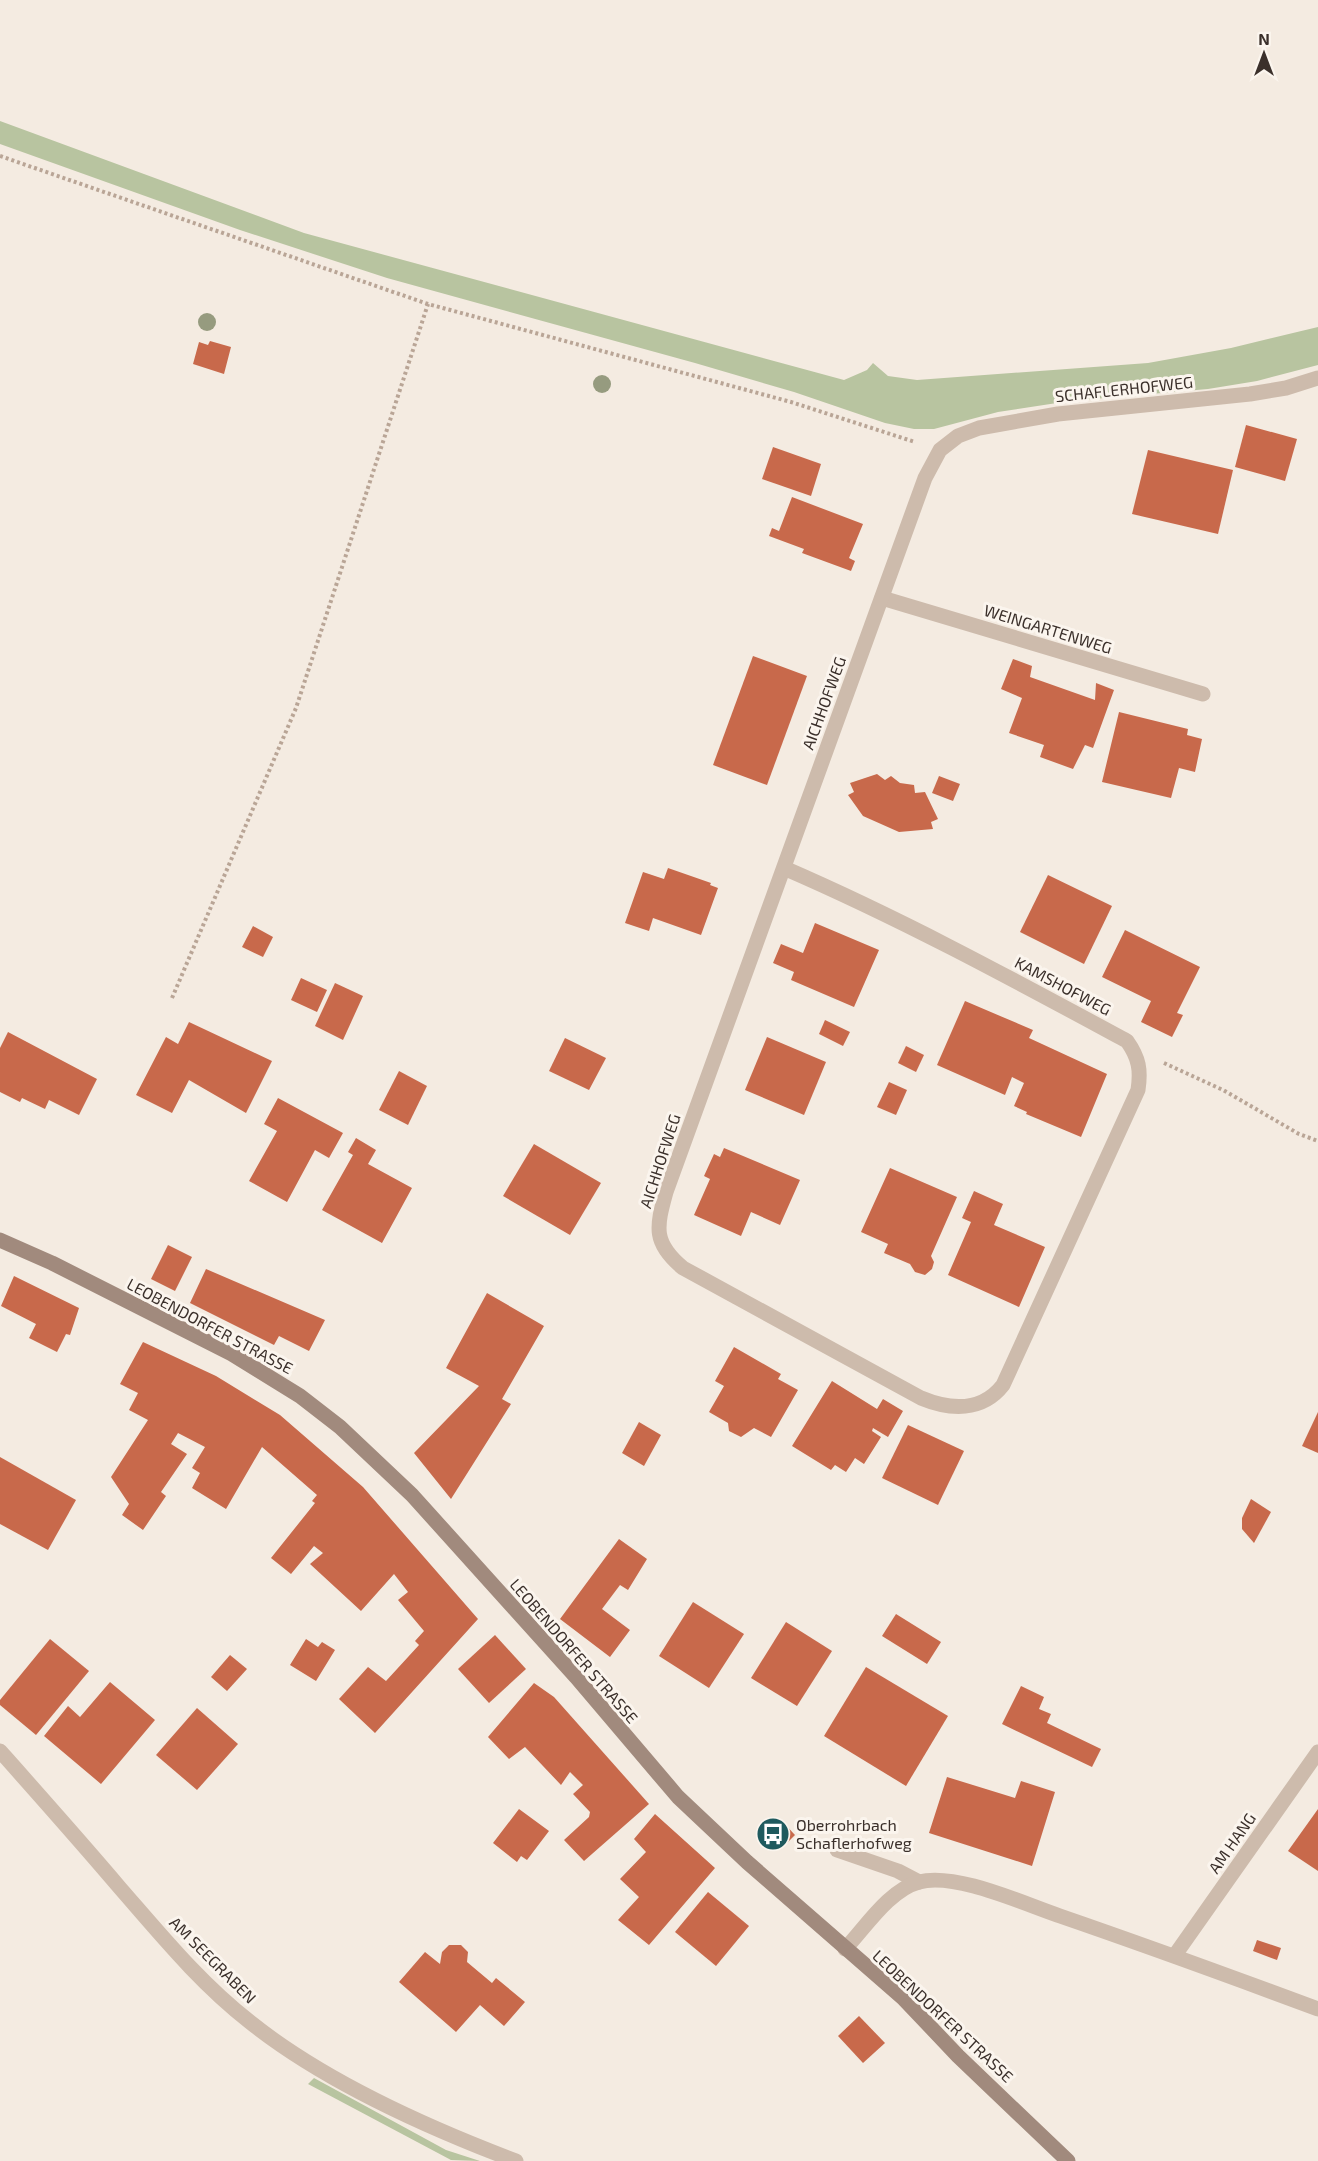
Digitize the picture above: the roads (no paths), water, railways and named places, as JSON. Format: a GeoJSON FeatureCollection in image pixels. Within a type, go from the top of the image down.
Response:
{"type":"FeatureCollection","features":[{"type":"Feature","properties":{"kind":"main road","name":"LEOBENDORFER STRASSE"},"geometry":{"type":"LineString","coordinates":[[0,1240],[52,1263],[232,1354],[300,1396],[340,1427],[412,1495],[576,1677],[678,1797],[845,1949],[903,1998],[958,2056],[1068,2161]]}},
{"type":"Feature","properties":{"kind":"street","name":"SCHAFLERHOFWEG"},"geometry":{"type":"LineString","coordinates":[[940,450],[958,436],[1008,422],[1250,394],[1286,388],[1318,378]]}},
{"type":"Feature","properties":{"kind":"street","name":"AICHHOFWEG"},"geometry":{"type":"LineString","coordinates":[[940,450],[925,478],[666,1192],[658,1228],[660,1242],[668,1255],[683,1268],[921,1398],[954,1407],[974,1406],[996,1393],[1003,1385],[1138,1090],[1141,1071],[1137,1054]]}},
{"type":"Feature","properties":{"kind":"street","name":"WEINGARTENWEG"},"geometry":{"type":"LineString","coordinates":[[882,598],[1203,694]]}},
{"type":"Feature","properties":{"kind":"street","name":"KAMSHOFWEG"},"geometry":{"type":"LineString","coordinates":[[784,868],[835,890],[988,966],[1127,1041],[1137,1054]]}},
{"type":"Feature","properties":{"kind":"street","name":"AM SEEGRABEN"},"geometry":{"type":"LineString","coordinates":[[0,1751],[185,1963],[249,2022],[273,2040],[431,2128],[516,2161]]}},
{"type":"Feature","properties":{"kind":"street","name":"AM HANG"},"geometry":{"type":"LineString","coordinates":[[1175,1955],[1318,1752]]}},
{"type":"Feature","properties":{"kind":"street"},"geometry":{"type":"LineString","coordinates":[[837,1850],[898,1871],[919,1882],[938,1881],[967,1886],[1175,1955],[1318,2009]]}},
{"type":"Feature","properties":{"kind":"street"},"geometry":{"type":"LineString","coordinates":[[845,1949],[889,1902],[919,1882]]}},
{"type":"Feature","properties":{"kind":"place","name":"Oberrohrbach Schaflerhofweg"},"geometry":{"type":"Point","coordinates":[773,1834]}}]}
